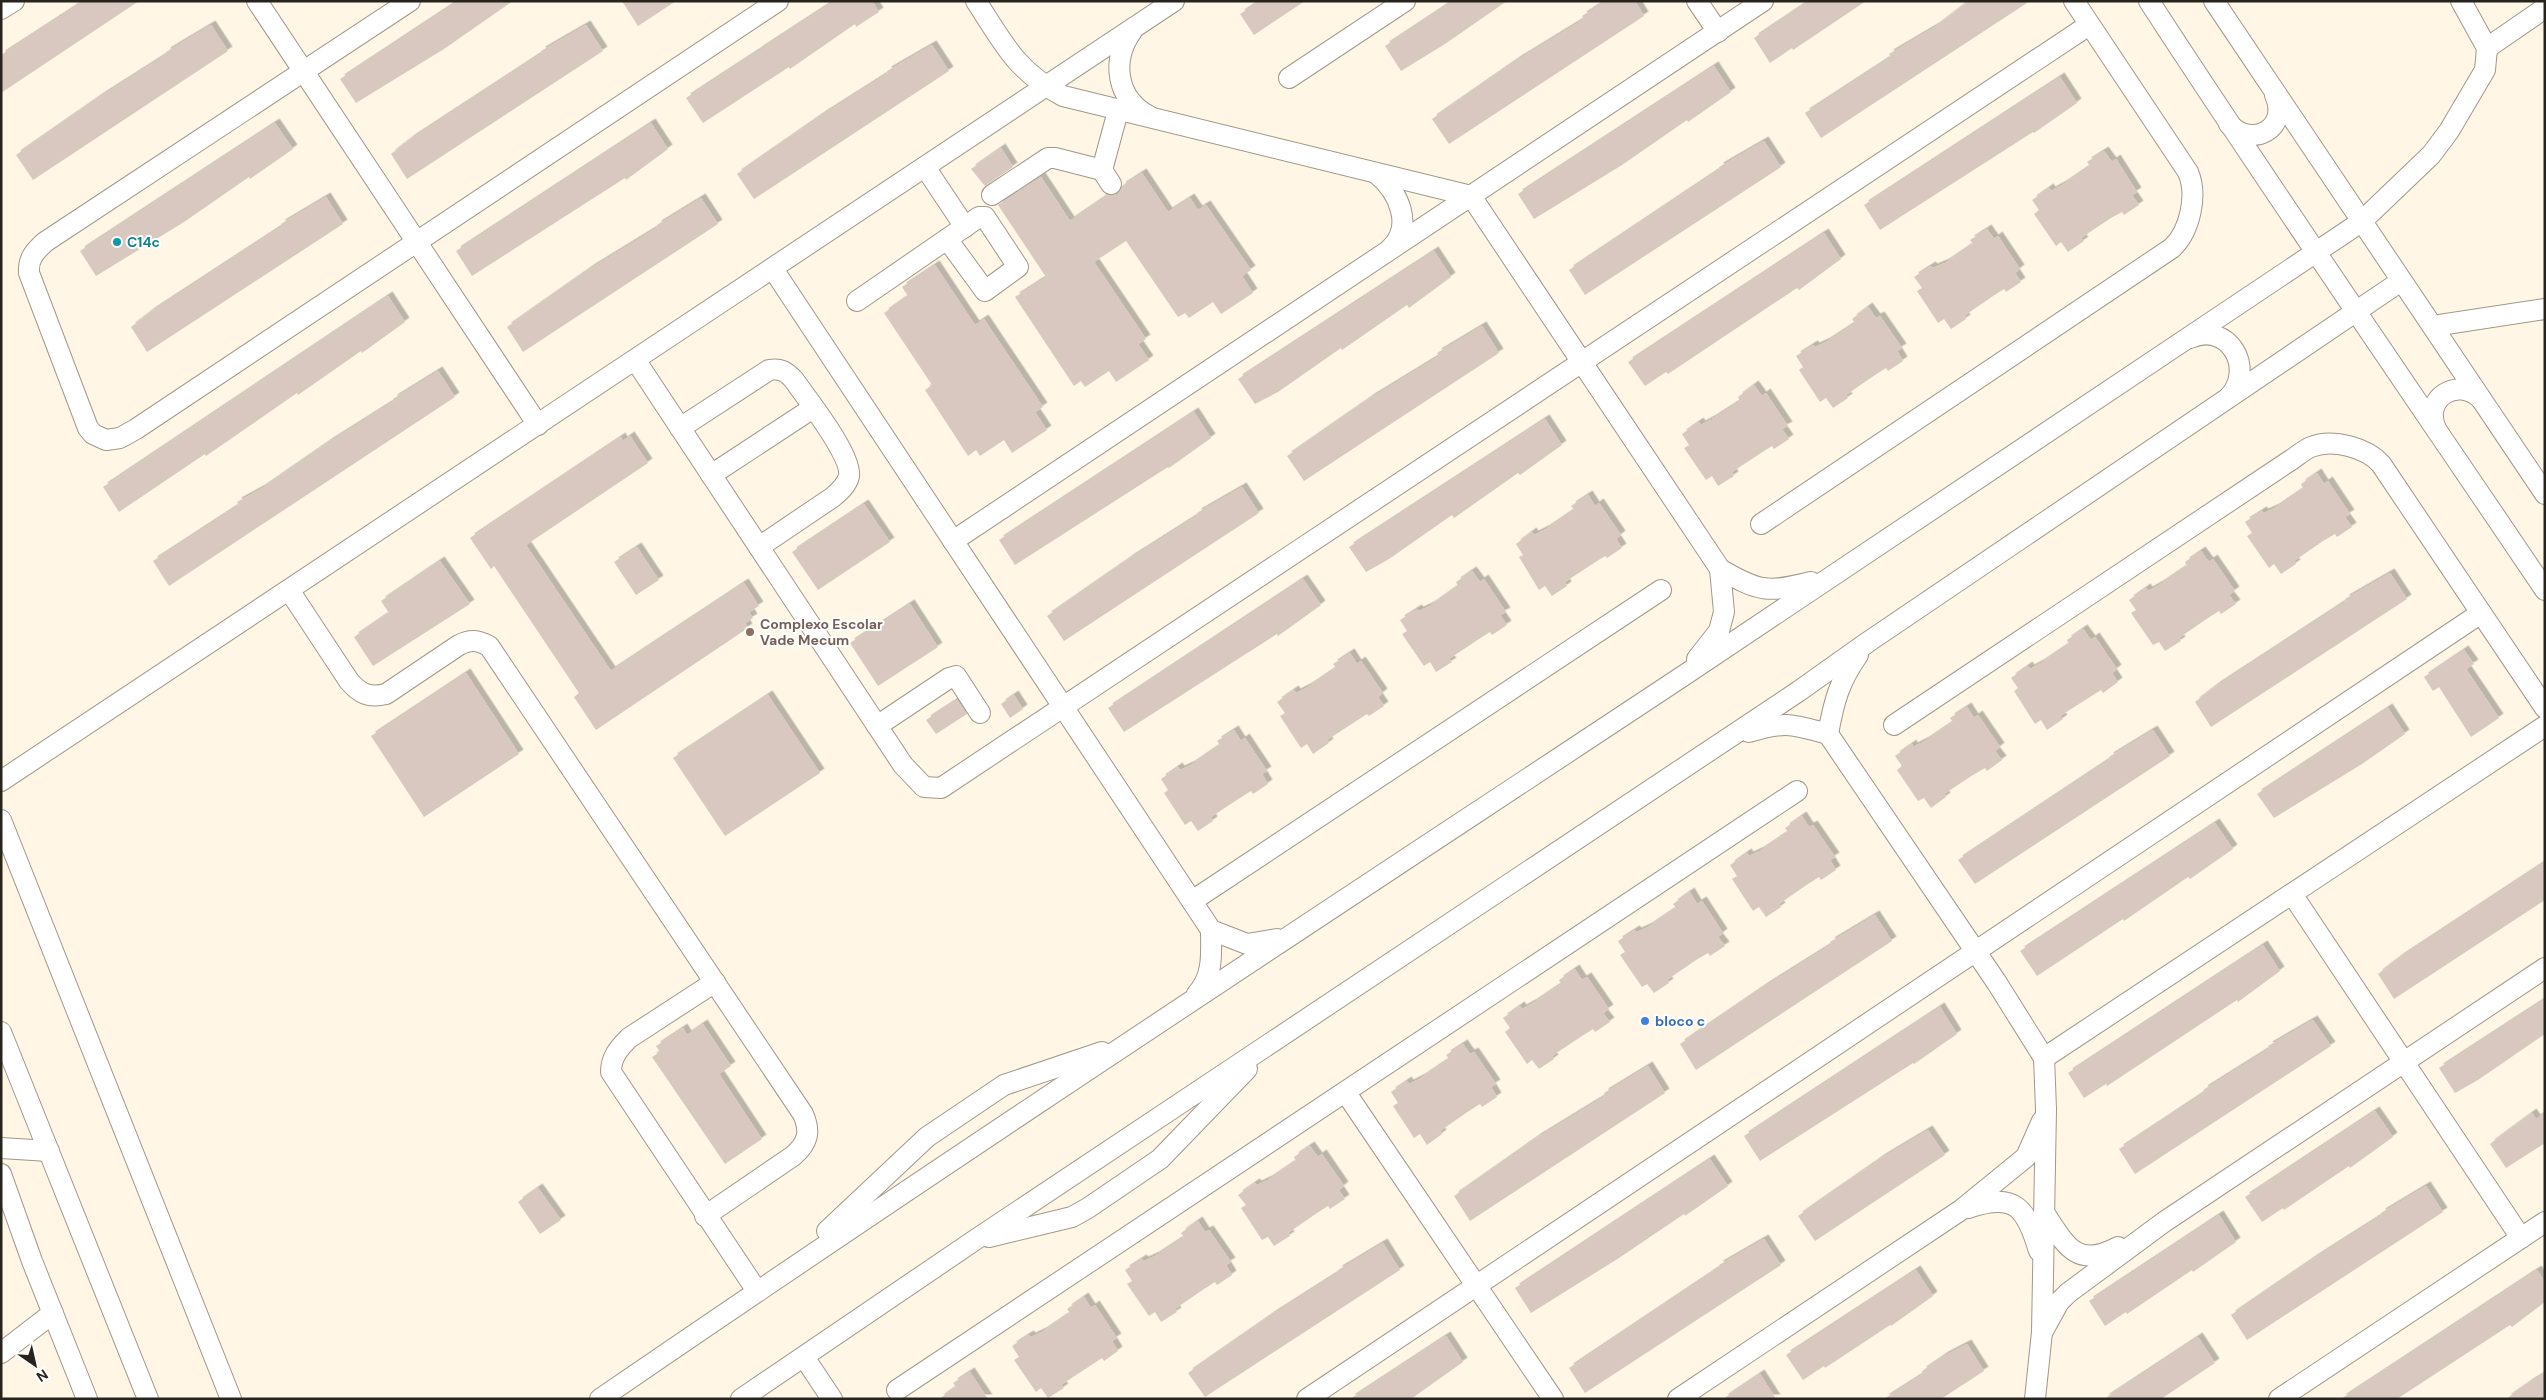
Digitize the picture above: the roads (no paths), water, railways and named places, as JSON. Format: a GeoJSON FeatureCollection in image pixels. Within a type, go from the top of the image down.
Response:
{"type":"FeatureCollection","features":[{"type":"Feature","properties":{"kind":"street"},"geometry":{"type":"LineString","coordinates":[[1,9],[14,1]]}},
{"type":"Feature","properties":{"kind":"street"},"geometry":{"type":"LineString","coordinates":[[257,1],[538,425]]}},
{"type":"Feature","properties":{"kind":"street"},"geometry":{"type":"LineString","coordinates":[[410,1],[45,242],[33,253],[28,273],[85,423],[99,438],[106,440],[120,438],[778,1]]}},
{"type":"Feature","properties":{"kind":"street"},"geometry":{"type":"LineString","coordinates":[[976,1],[1018,65],[1045,87],[1063,96],[1118,111],[1472,196],[1720,569],[1724,612],[1718,630],[1686,673]]}},
{"type":"Feature","properties":{"kind":"street"},"geometry":{"type":"LineString","coordinates":[[1,781],[1174,1]]}},
{"type":"Feature","properties":{"kind":"street"},"geometry":{"type":"LineString","coordinates":[[1289,78],[1405,1]]}},
{"type":"Feature","properties":{"kind":"street"},"geometry":{"type":"LineString","coordinates":[[1697,1],[1718,32]]}},
{"type":"Feature","properties":{"kind":"street"},"geometry":{"type":"LineString","coordinates":[[953,541],[1763,1]]}},
{"type":"Feature","properties":{"kind":"street"},"geometry":{"type":"LineString","coordinates":[[1761,524],[2172,248],[2182,239],[2193,199],[2193,185],[2074,1]]}},
{"type":"Feature","properties":{"kind":"street"},"geometry":{"type":"LineString","coordinates":[[2149,1],[2315,253],[2545,590]]}},
{"type":"Feature","properties":{"kind":"street"},"geometry":{"type":"LineString","coordinates":[[2214,1],[2545,494]]}},
{"type":"Feature","properties":{"kind":"street"},"geometry":{"type":"LineString","coordinates":[[600,1399],[784,1272],[2361,222],[2418,168],[2449,131],[2485,70],[2487,48],[2461,1]]}},
{"type":"Feature","properties":{"kind":"street"},"geometry":{"type":"LineString","coordinates":[[2487,48],[2545,8]]}},
{"type":"Feature","properties":{"kind":"street"},"geometry":{"type":"LineString","coordinates":[[636,360],[912,777],[924,787],[941,788],[2089,25]]}},
{"type":"Feature","properties":{"kind":"street"},"geometry":{"type":"LineString","coordinates":[[1135,28],[1124,42],[1118,60],[1119,79],[1126,97],[1138,111],[1156,120]]}},
{"type":"Feature","properties":{"kind":"street"},"geometry":{"type":"LineString","coordinates":[[2227,122],[2242,134],[2250,136],[2266,131],[2273,126],[2279,110],[2274,91]]}},
{"type":"Feature","properties":{"kind":"street"},"geometry":{"type":"LineString","coordinates":[[992,195],[1048,158],[1055,158],[1106,177],[1118,111]]}},
{"type":"Feature","properties":{"kind":"street"},"geometry":{"type":"LineString","coordinates":[[925,167],[965,227]]}},
{"type":"Feature","properties":{"kind":"street"},"geometry":{"type":"LineString","coordinates":[[1377,174],[1387,182],[1394,193],[1402,215],[1400,235],[1386,253]]}},
{"type":"Feature","properties":{"kind":"street"},"geometry":{"type":"LineString","coordinates":[[857,301],[947,239],[965,227],[979,217],[985,217],[1017,264],[1017,270],[985,290],[947,239]]}},
{"type":"Feature","properties":{"kind":"street"},"geometry":{"type":"LineString","coordinates":[[773,269],[1211,930],[1211,965],[1205,985],[1194,998]]}},
{"type":"Feature","properties":{"kind":"street"},"geometry":{"type":"LineString","coordinates":[[740,1399],[975,1240],[1730,737],[2401,281]]}},
{"type":"Feature","properties":{"kind":"street"},"geometry":{"type":"LineString","coordinates":[[2433,326],[2545,309]]}},
{"type":"Feature","properties":{"kind":"street"},"geometry":{"type":"LineString","coordinates":[[2184,340],[2196,335],[2209,334],[2221,338],[2238,356],[2240,368],[2239,381],[2226,400]]}},
{"type":"Feature","properties":{"kind":"street"},"geometry":{"type":"LineString","coordinates":[[680,428],[769,370],[778,368],[788,372],[845,455],[849,477],[843,488],[833,497],[759,547]]}},
{"type":"Feature","properties":{"kind":"street"},"geometry":{"type":"LineString","coordinates":[[2437,430],[2433,422],[2433,413],[2441,396],[2449,391],[2467,390],[2475,393],[2483,401]]}},
{"type":"Feature","properties":{"kind":"street"},"geometry":{"type":"LineString","coordinates":[[711,475],[813,408]]}},
{"type":"Feature","properties":{"kind":"street"},"geometry":{"type":"LineString","coordinates":[[1894,725],[2291,460],[2311,447],[2323,444],[2358,449],[2372,454],[2381,464],[2545,708]]}},
{"type":"Feature","properties":{"kind":"street"},"geometry":{"type":"LineString","coordinates":[[1720,569],[1757,588],[1778,590],[1826,579]]}},
{"type":"Feature","properties":{"kind":"street"},"geometry":{"type":"LineString","coordinates":[[289,590],[349,681],[357,691],[365,695],[376,696],[386,694],[469,640],[479,641],[489,646],[803,1114],[808,1124],[808,1136],[804,1146],[793,1156],[705,1216]]}},
{"type":"Feature","properties":{"kind":"street"},"geometry":{"type":"LineString","coordinates":[[1192,901],[1661,590]]}},
{"type":"Feature","properties":{"kind":"street"},"geometry":{"type":"LineString","coordinates":[[1307,1399],[2481,613]]}},
{"type":"Feature","properties":{"kind":"street"},"geometry":{"type":"LineString","coordinates":[[1828,734],[1834,698],[1844,676],[1868,642]]}},
{"type":"Feature","properties":{"kind":"street"},"geometry":{"type":"LineString","coordinates":[[877,726],[949,678],[956,676],[980,714]]}},
{"type":"Feature","properties":{"kind":"street"},"geometry":{"type":"LineString","coordinates":[[1730,737],[1777,724],[1794,724],[1828,734],[1976,952],[2044,1058],[2046,1109],[2041,1340],[2045,1399]]}},
{"type":"Feature","properties":{"kind":"street"},"geometry":{"type":"LineString","coordinates":[[2044,1058],[2545,726]]}},
{"type":"Feature","properties":{"kind":"street"},"geometry":{"type":"LineString","coordinates":[[897,1390],[1797,791]]}},
{"type":"Feature","properties":{"kind":"street"},"geometry":{"type":"LineString","coordinates":[[1,820],[231,1399]]}},
{"type":"Feature","properties":{"kind":"street"},"geometry":{"type":"LineString","coordinates":[[2292,894],[2521,1238]]}},
{"type":"Feature","properties":{"kind":"street"},"geometry":{"type":"LineString","coordinates":[[1211,930],[1247,944],[1284,938]]}},
{"type":"Feature","properties":{"kind":"street"},"geometry":{"type":"LineString","coordinates":[[2022,1399],[2030,1383],[2041,1340],[2059,1302],[2068,1293],[2164,1222],[2545,968]]}},
{"type":"Feature","properties":{"kind":"street"},"geometry":{"type":"LineString","coordinates":[[715,982],[629,1038],[618,1049],[611,1063],[611,1072],[614,1081],[757,1291]]}},
{"type":"Feature","properties":{"kind":"street"},"geometry":{"type":"LineString","coordinates":[[1,1032],[148,1399]]}},
{"type":"Feature","properties":{"kind":"street"},"geometry":{"type":"LineString","coordinates":[[975,1240],[1072,1216],[1088,1208],[1160,1159],[1273,1041]]}},
{"type":"Feature","properties":{"kind":"street"},"geometry":{"type":"LineString","coordinates":[[784,1272],[927,1137],[1004,1085],[1126,1044]]}},
{"type":"Feature","properties":{"kind":"street"},"geometry":{"type":"LineString","coordinates":[[1346,1092],[1553,1399]]}},
{"type":"Feature","properties":{"kind":"street"},"geometry":{"type":"LineString","coordinates":[[1678,1399],[1961,1210],[2026,1157],[2046,1109]]}},
{"type":"Feature","properties":{"kind":"street"},"geometry":{"type":"LineString","coordinates":[[1,1148],[49,1151]]}},
{"type":"Feature","properties":{"kind":"street"},"geometry":{"type":"LineString","coordinates":[[1,1174],[87,1399]]}},
{"type":"Feature","properties":{"kind":"street"},"geometry":{"type":"LineString","coordinates":[[1961,1210],[1990,1200],[2007,1202],[2020,1209],[2028,1219],[2042,1265]]}},
{"type":"Feature","properties":{"kind":"street"},"geometry":{"type":"LineString","coordinates":[[2044,1214],[2073,1252],[2088,1257],[2103,1255],[2164,1222]]}},
{"type":"Feature","properties":{"kind":"street"},"geometry":{"type":"LineString","coordinates":[[2279,1399],[2300,1393],[2545,1222]]}},
{"type":"Feature","properties":{"kind":"street"},"geometry":{"type":"LineString","coordinates":[[1,1353],[53,1313]]}},
{"type":"Feature","properties":{"kind":"street"},"geometry":{"type":"LineString","coordinates":[[2035,1399],[2041,1340]]}},
{"type":"Feature","properties":{"kind":"street"},"geometry":{"type":"LineString","coordinates":[[804,1357],[832,1399]]}},
{"type":"Feature","properties":{"kind":"place","name":"C14c"},"geometry":{"type":"Point","coordinates":[117,242]}},
{"type":"Feature","properties":{"kind":"place","name":"Complexo Escolar Vade Mecum"},"geometry":{"type":"Point","coordinates":[750,632]}},
{"type":"Feature","properties":{"kind":"place","name":"bloco c"},"geometry":{"type":"Point","coordinates":[1645,1021]}}]}
